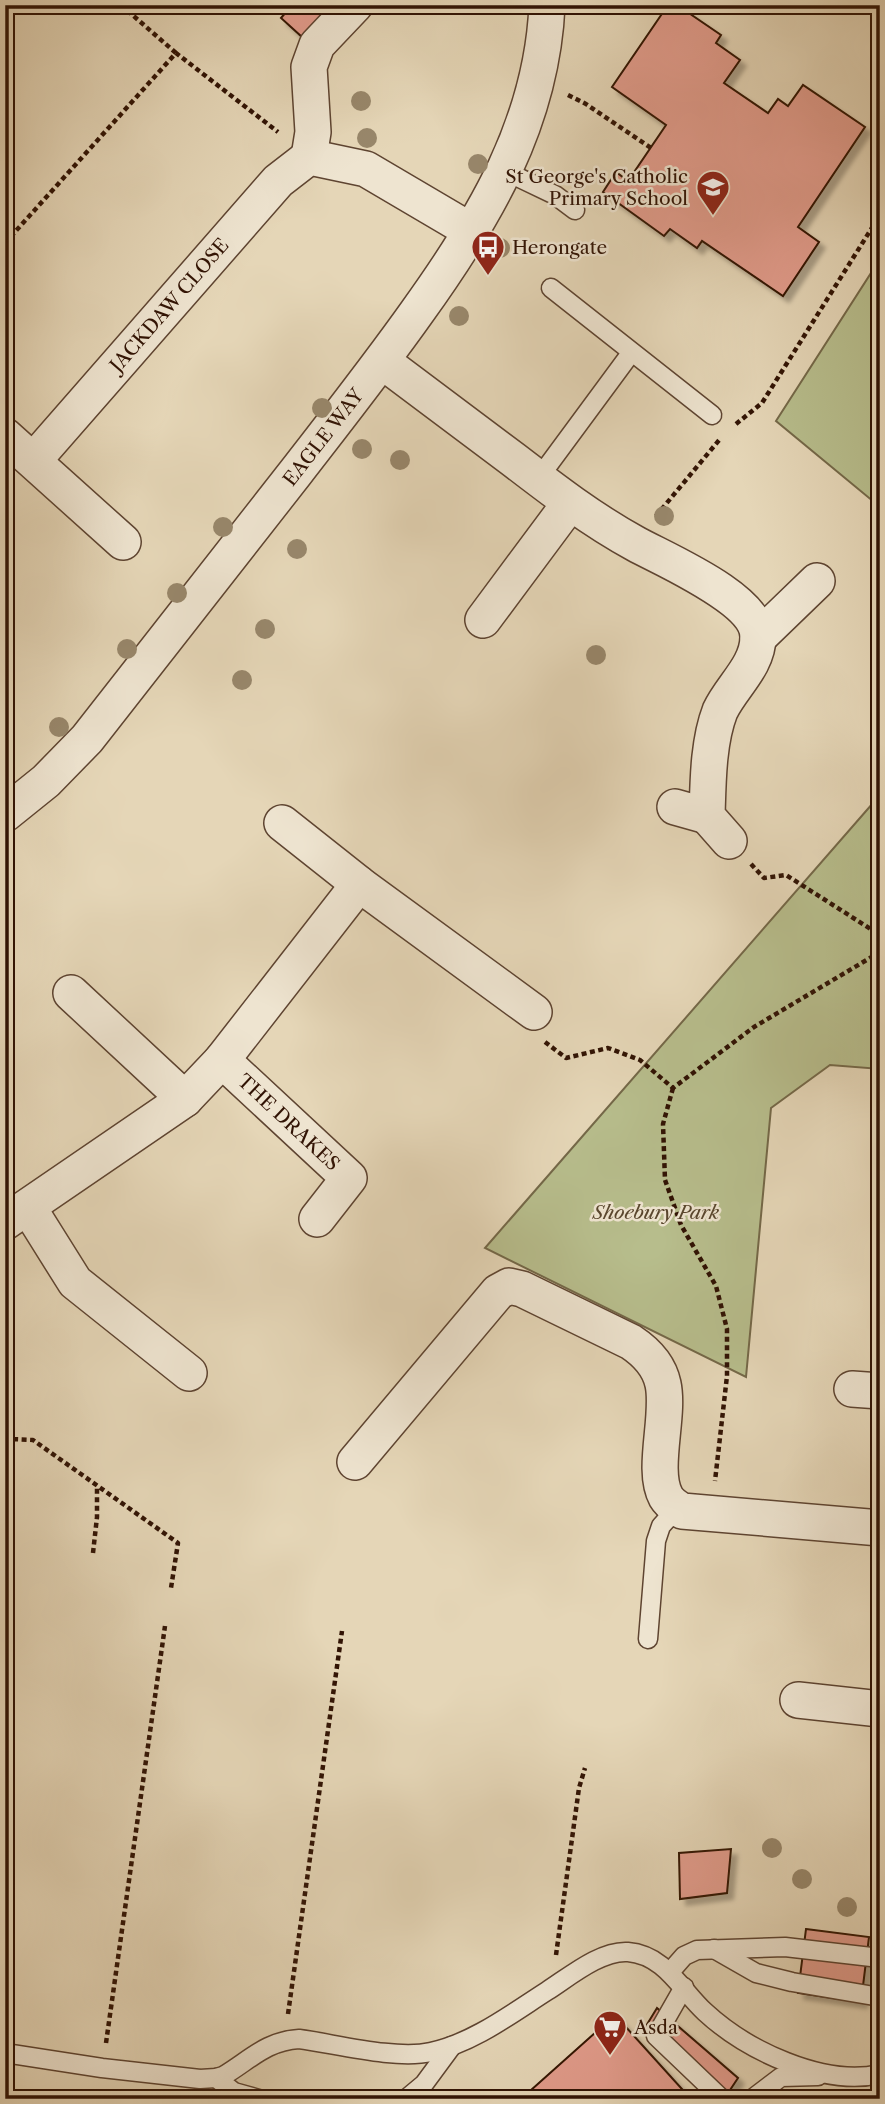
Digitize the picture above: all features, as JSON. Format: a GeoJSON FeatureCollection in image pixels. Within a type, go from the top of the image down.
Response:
{"type":"FeatureCollection","features":[{"type":"Feature","properties":{"kind":"street"},"geometry":{"type":"LineString","coordinates":[[355,5],[317,45],[309,67],[313,132],[309,157],[366,169],[473,232]]}},
{"type":"Feature","properties":{"kind":"street","name":"EAGLE WAY"},"geometry":{"type":"LineString","coordinates":[[5,814],[46,781],[87,739],[382,361],[473,232],[505,171],[530,106],[537,79],[547,5]]}},
{"type":"Feature","properties":{"kind":"street","name":"JACKDAW CLOSE"},"geometry":{"type":"LineString","coordinates":[[34,460],[278,181],[309,157]]}},
{"type":"Feature","properties":{"kind":"street"},"geometry":{"type":"LineString","coordinates":[[382,361],[570,503],[634,543],[732,598],[756,622],[758,638],[751,662],[720,711],[709,760],[704,821]]}},
{"type":"Feature","properties":{"kind":"street"},"geometry":{"type":"LineString","coordinates":[[5,436],[123,542]]}},
{"type":"Feature","properties":{"kind":"street"},"geometry":{"type":"LineString","coordinates":[[483,620],[570,503]]}},
{"type":"Feature","properties":{"kind":"street"},"geometry":{"type":"LineString","coordinates":[[758,638],[817,581]]}},
{"type":"Feature","properties":{"kind":"street"},"geometry":{"type":"LineString","coordinates":[[282,823],[359,884],[534,1012]]}},
{"type":"Feature","properties":{"kind":"street","name":"THE DRAKES"},"geometry":{"type":"LineString","coordinates":[[189,1373],[75,1282],[17,1215],[185,1099],[222,1060],[359,884]]}},
{"type":"Feature","properties":{"kind":"street"},"geometry":{"type":"LineString","coordinates":[[71,993],[185,1099]]}},
{"type":"Feature","properties":{"kind":"street","name":"THE DRAKES"},"geometry":{"type":"LineString","coordinates":[[222,1060],[349,1178],[317,1219]]}},
{"type":"Feature","properties":{"kind":"street"},"geometry":{"type":"LineString","coordinates":[[355,1462],[498,1292],[509,1286],[522,1289],[631,1342],[645,1352],[656,1366],[663,1382],[665,1400],[661,1484],[674,1506],[696,1512],[880,1528]]}},
{"type":"Feature","properties":{"kind":"street"},"geometry":{"type":"LineString","coordinates":[[798,1700],[880,1709]]}},
{"type":"Feature","properties":{"kind":"lane"},"geometry":{"type":"LineString","coordinates":[[505,171],[555,195],[575,210]]}},
{"type":"Feature","properties":{"kind":"lane"},"geometry":{"type":"LineString","coordinates":[[551,288],[712,415]]}},
{"type":"Feature","properties":{"kind":"lane"},"geometry":{"type":"LineString","coordinates":[[538,479],[631,353]]}},
{"type":"Feature","properties":{"kind":"lane"},"geometry":{"type":"LineString","coordinates":[[648,1639],[656,1541],[661,1526],[670,1516],[696,1512]]}},
{"type":"Feature","properties":{"kind":"lane"},"geometry":{"type":"LineString","coordinates":[[670,1972],[684,1956],[697,1950],[785,1947],[880,1958]]}},
{"type":"Feature","properties":{"kind":"lane"},"geometry":{"type":"LineString","coordinates":[[714,1949],[756,1973],[880,1997]]}},
{"type":"Feature","properties":{"kind":"lane"},"geometry":{"type":"LineString","coordinates":[[5,2053],[181,2077],[216,2078],[230,2072],[267,2046],[286,2040],[299,2039],[391,2054],[429,2053],[475,2035],[590,1963],[625,1952],[655,1961],[670,1972],[705,2011],[731,2033],[770,2054],[807,2069],[843,2077],[880,2074]]}},
{"type":"Feature","properties":{"kind":"lane"},"geometry":{"type":"LineString","coordinates":[[684,1987],[656,2036],[722,2099]]}},
{"type":"Feature","properties":{"kind":"lane"},"geometry":{"type":"LineString","coordinates":[[406,2099],[424,2084],[452,2046]]}},
{"type":"Feature","properties":{"kind":"lane"},"geometry":{"type":"LineString","coordinates":[[752,2099],[781,2077],[835,2075]]}},
{"type":"Feature","properties":{"kind":"lane"},"geometry":{"type":"LineString","coordinates":[[216,2078],[234,2092],[259,2099]]}},
{"type":"Feature","properties":{"kind":"path"},"geometry":{"type":"LineString","coordinates":[[121,5],[176,54],[309,157]]}},
{"type":"Feature","properties":{"kind":"path"},"geometry":{"type":"LineString","coordinates":[[5,243],[176,54]]}},
{"type":"Feature","properties":{"kind":"path"},"geometry":{"type":"LineString","coordinates":[[537,79],[586,104],[651,148]]}},
{"type":"Feature","properties":{"kind":"path"},"geometry":{"type":"LineString","coordinates":[[733,426],[762,403],[880,215]]}},
{"type":"Feature","properties":{"kind":"path"},"geometry":{"type":"LineString","coordinates":[[634,543],[724,433]]}},
{"type":"Feature","properties":{"kind":"path"},"geometry":{"type":"LineString","coordinates":[[704,821],[764,878],[786,875],[880,935]]}},
{"type":"Feature","properties":{"kind":"path"},"geometry":{"type":"LineString","coordinates":[[696,1512],[727,1376],[727,1329],[716,1286],[681,1225],[665,1180],[663,1124],[673,1088],[754,1027],[880,952]]}},
{"type":"Feature","properties":{"kind":"path"},"geometry":{"type":"LineString","coordinates":[[534,1012],[523,1026],[566,1058],[608,1048],[640,1060],[673,1088]]}},
{"type":"Feature","properties":{"kind":"path"},"geometry":{"type":"LineString","coordinates":[[5,1441],[33,1440],[178,1543],[171,1588]]}},
{"type":"Feature","properties":{"kind":"path"},"geometry":{"type":"LineString","coordinates":[[93,1553],[97,1486]]}},
{"type":"Feature","properties":{"kind":"path"},"geometry":{"type":"LineString","coordinates":[[105,2044],[165,1626]]}},
{"type":"Feature","properties":{"kind":"path"},"geometry":{"type":"LineString","coordinates":[[288,2018],[342,1631]]}},
{"type":"Feature","properties":{"kind":"path"},"geometry":{"type":"LineString","coordinates":[[556,1955],[579,1788],[585,1768]]}},
{"type":"Feature","properties":{"kind":"green space"},"geometry":{"type":"Polygon","coordinates":[[[880,259],[880,507],[776,421],[880,259]]]}},
{"type":"Feature","properties":{"kind":"green space","name":"Shoebury Park"},"geometry":{"type":"Polygon","coordinates":[[[880,795],[880,1069],[830,1065],[771,1108],[746,1377],[485,1248],[880,795]]]}},
{"type":"Feature","properties":{"kind":"building"},"geometry":{"type":"Polygon","coordinates":[[[292,5],[325,5],[328,8],[302,37],[281,18],[292,5]]]}},
{"type":"Feature","properties":{"kind":"building"},"geometry":{"type":"Polygon","coordinates":[[[668,5],[677,5],[721,35],[716,43],[740,60],[724,83],[768,113],[778,99],[788,106],[803,85],[865,127],[798,227],[819,242],[783,296],[702,241],[697,248],[670,229],[664,236],[603,192],[616,172],[628,181],[666,125],[612,87],[668,5]]]}},
{"type":"Feature","properties":{"kind":"building"},"geometry":{"type":"Polygon","coordinates":[[[731,1849],[727,1893],[680,1899],[679,1853],[731,1849]]]}},
{"type":"Feature","properties":{"kind":"building"},"geometry":{"type":"Polygon","coordinates":[[[806,1929],[869,1937],[861,2002],[798,1993],[806,1929]]]}},
{"type":"Feature","properties":{"kind":"building"},"geometry":{"type":"Polygon","coordinates":[[[657,2008],[738,2078],[726,2096],[646,2026],[657,2008]]]}},
{"type":"Feature","properties":{"kind":"building","name":"Asda"},"geometry":{"type":"Polygon","coordinates":[[[615,2015],[691,2099],[521,2099],[615,2015]]]}},
{"type":"Feature","properties":{"kind":"place","name":"St George's Catholic Primary School"},"geometry":{"type":"Point","coordinates":[713,217]}},
{"type":"Feature","properties":{"kind":"place","name":"Herongate"},"geometry":{"type":"Point","coordinates":[488,277]}},
{"type":"Feature","properties":{"kind":"place","name":"Asda"},"geometry":{"type":"Point","coordinates":[610,2057]}}]}
